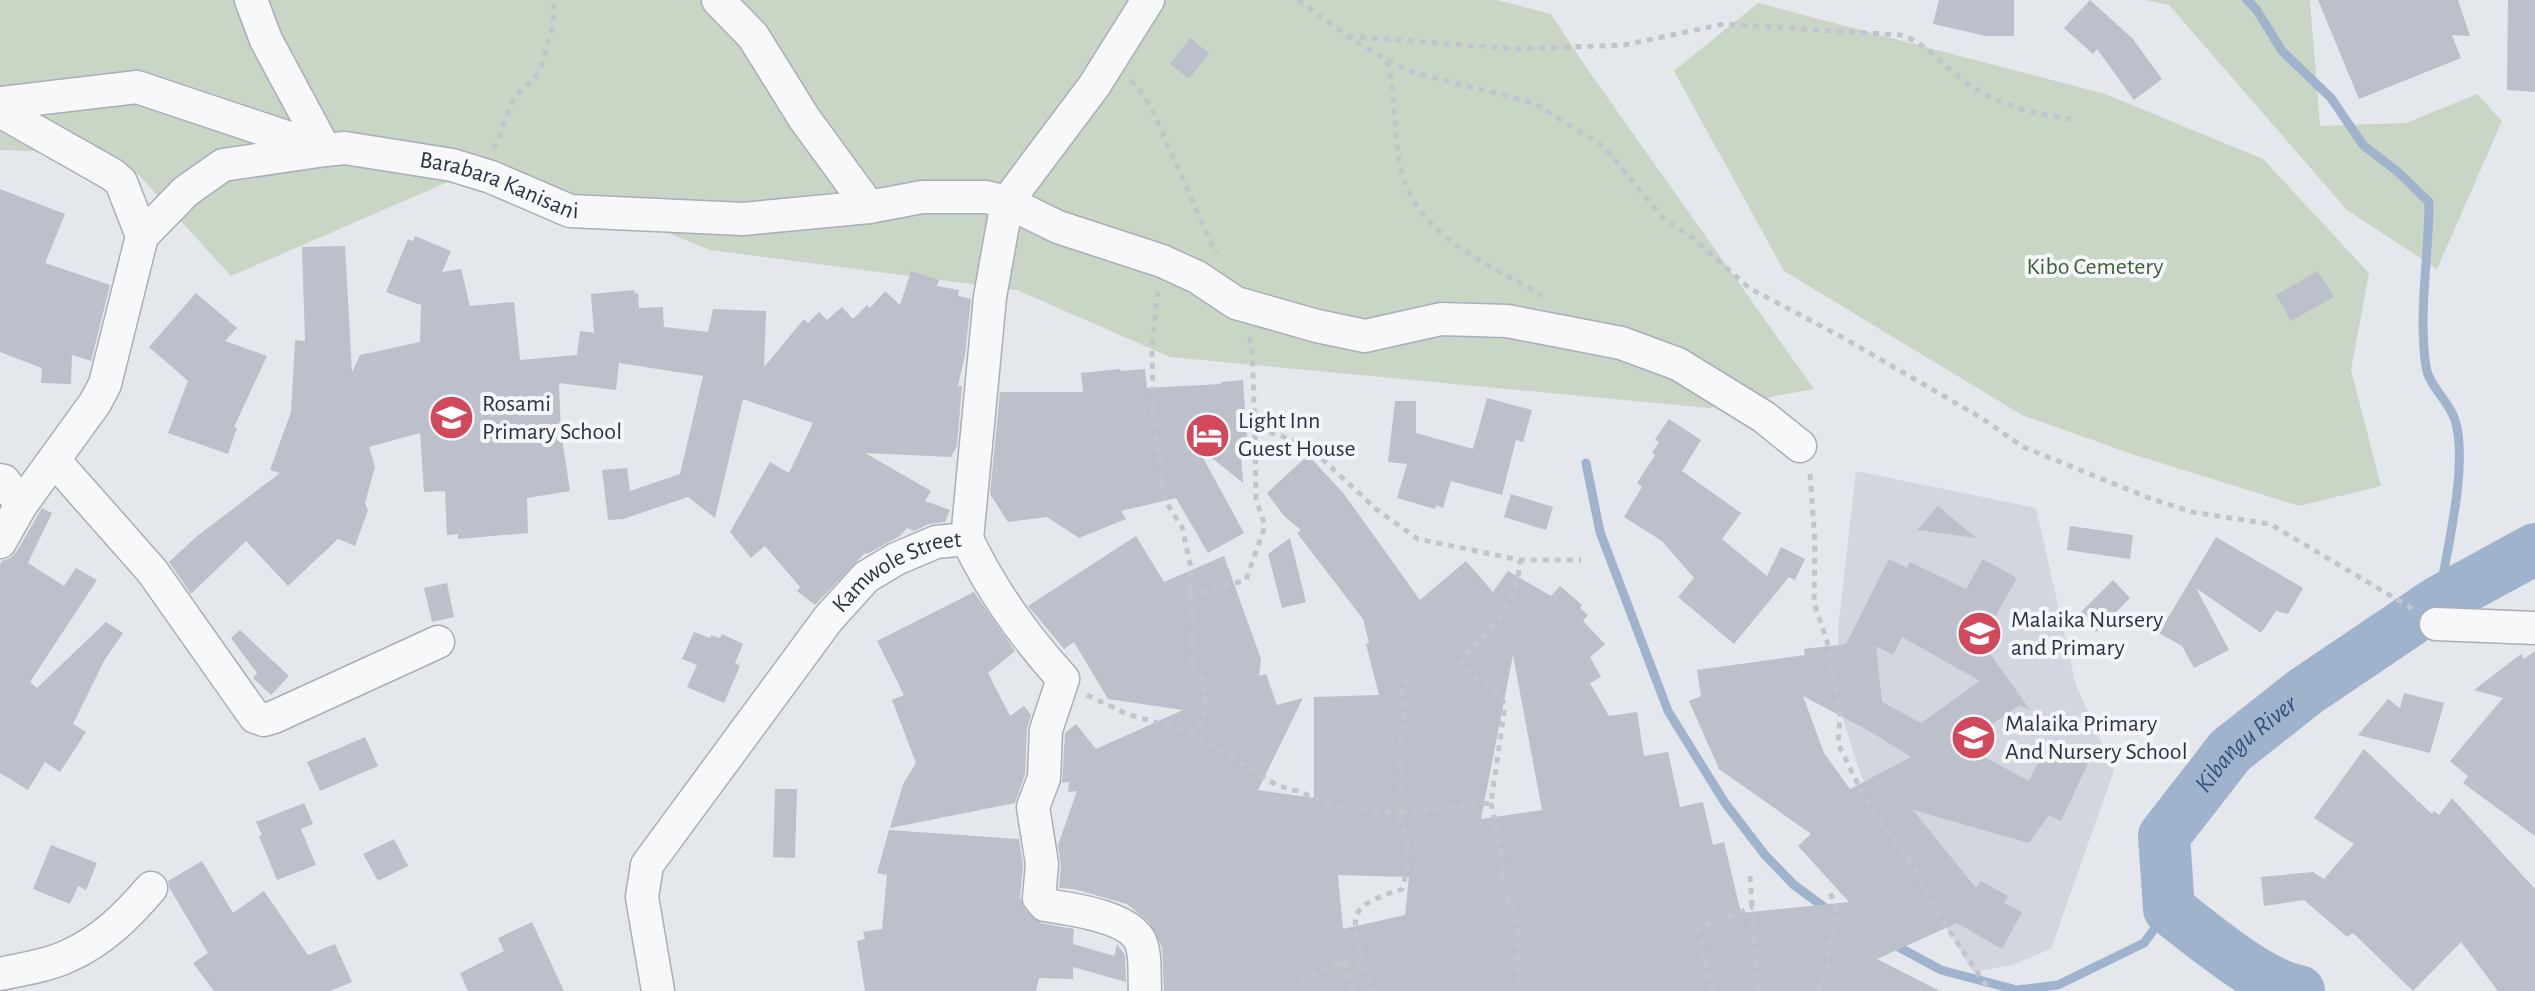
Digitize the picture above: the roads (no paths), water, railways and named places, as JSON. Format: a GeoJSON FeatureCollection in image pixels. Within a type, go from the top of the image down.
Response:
{"type":"FeatureCollection","features":[{"type":"Feature","properties":{"kind":"street"},"geometry":{"type":"LineString","coordinates":[[0,542],[21,505],[95,403],[105,384],[142,236],[186,191],[223,165],[325,150],[266,40],[251,0]]}},
{"type":"Feature","properties":{"kind":"street"},"geometry":{"type":"LineString","coordinates":[[718,0],[753,36],[804,118],[869,207]]}},
{"type":"Feature","properties":{"kind":"street","name":"Kamwole Street"},"geometry":{"type":"LineString","coordinates":[[658,991],[642,897],[647,865],[828,619],[866,577],[896,559],[936,542],[967,539],[990,297],[1007,202],[1094,86],[1148,0]]}},
{"type":"Feature","properties":{"kind":"street","name":"Barabara Kanisani"},"geometry":{"type":"LineString","coordinates":[[0,103],[137,87],[325,150],[345,148],[382,152],[452,165],[491,177],[570,211],[743,219],[869,207],[922,197],[986,197],[1007,202],[1058,227],[1162,261],[1197,277],[1236,303],[1269,314],[1365,336],[1441,319],[1507,321],[1621,343],[1678,364],[1764,417],[1800,446]]}},
{"type":"Feature","properties":{"kind":"street"},"geometry":{"type":"LineString","coordinates":[[0,111],[121,182],[142,236]]}},
{"type":"Feature","properties":{"kind":"street"},"geometry":{"type":"LineString","coordinates":[[54,460],[152,571],[255,717],[264,720],[274,717],[438,642]]}},
{"type":"Feature","properties":{"kind":"street"},"geometry":{"type":"LineString","coordinates":[[0,480],[4,481],[21,505]]}},
{"type":"Feature","properties":{"kind":"street"},"geometry":{"type":"LineString","coordinates":[[967,539],[987,581],[1063,679],[1046,730],[1044,778],[1033,807],[1042,864],[1039,898],[1045,905],[1114,920],[1137,935],[1143,947],[1145,991]]}},
{"type":"Feature","properties":{"kind":"street"},"geometry":{"type":"LineString","coordinates":[[2436,624],[2535,628]]}},
{"type":"Feature","properties":{"kind":"street"},"geometry":{"type":"LineString","coordinates":[[0,974],[67,957],[107,933],[130,913],[151,888]]}},
{"type":"Feature","properties":{"kind":"waterway"},"geometry":{"type":"LineString","coordinates":[[2247,0],[2282,51],[2331,98],[2363,145],[2398,172],[2429,202],[2423,305],[2426,367],[2455,420],[2459,439],[2455,510],[2438,602]]}},
{"type":"Feature","properties":{"kind":"waterway"},"geometry":{"type":"LineString","coordinates":[[1586,463],[1600,532],[1668,711],[1725,803],[1765,855],[1794,885],[1828,910]]}},
{"type":"Feature","properties":{"kind":"waterway","name":"Kibangu River"},"geometry":{"type":"LineString","coordinates":[[2299,991],[2249,969],[2169,909],[2164,836],[2230,751],[2306,691],[2438,602],[2535,549]]}},
{"type":"Feature","properties":{"kind":"waterway"},"geometry":{"type":"LineString","coordinates":[[1891,943],[1941,970],[2017,990],[2058,985],[2144,943],[2169,909]]}},
{"type":"Feature","properties":{"kind":"place","name":"Rosami Primary School"},"geometry":{"type":"Point","coordinates":[451,418]}},
{"type":"Feature","properties":{"kind":"place","name":"Light Inn Guest House"},"geometry":{"type":"Point","coordinates":[1207,435]}},
{"type":"Feature","properties":{"kind":"place","name":"Malaika Nursery and Primary"},"geometry":{"type":"Point","coordinates":[1980,634]}},
{"type":"Feature","properties":{"kind":"place","name":"Malaika Primary And Nursery School"},"geometry":{"type":"Point","coordinates":[1974,738]}},
{"type":"Feature","properties":{"kind":"park label","name":"Kibo Cemetery"},"geometry":{"type":"Point","coordinates":[2095,267]}}]}
